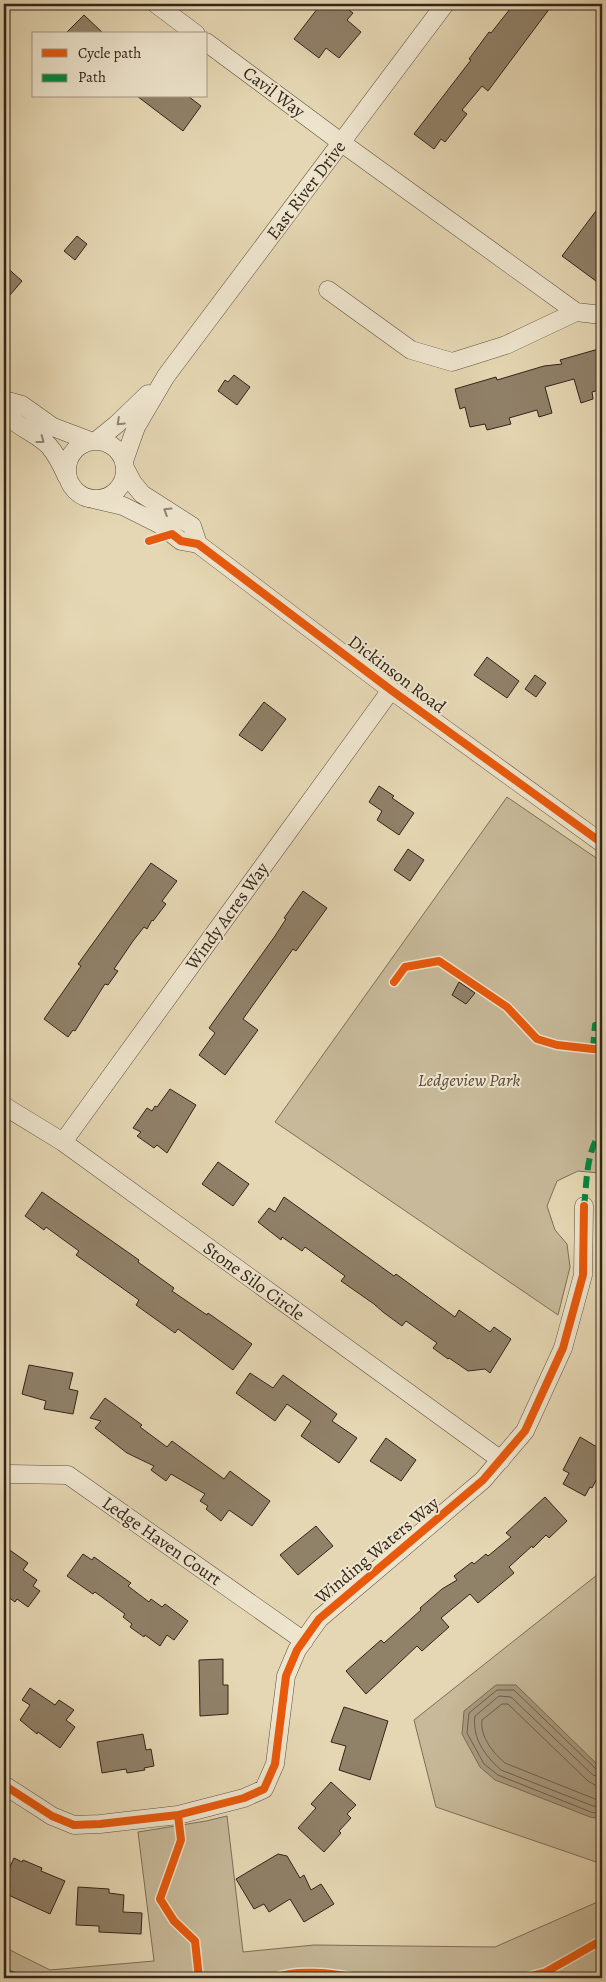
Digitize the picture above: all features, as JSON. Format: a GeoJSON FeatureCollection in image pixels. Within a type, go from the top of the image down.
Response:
{"type":"FeatureCollection","features":[{"type":"Feature","properties":{"kind":"street"},"geometry":{"type":"LineString","coordinates":[[156,4],[193,32]]}},
{"type":"Feature","properties":{"kind":"street","name":"East River Drive"},"geometry":{"type":"LineString","coordinates":[[125,465],[136,427],[166,376],[445,4]]}},
{"type":"Feature","properties":{"kind":"street","name":"Cavil Way"},"geometry":{"type":"LineString","coordinates":[[208,43],[576,312]]}},
{"type":"Feature","properties":{"kind":"street"},"geometry":{"type":"LineString","coordinates":[[328,290],[411,350],[452,362],[506,345],[576,312],[602,315]]}},
{"type":"Feature","properties":{"kind":"street","name":"East River Drive"},"geometry":{"type":"LineString","coordinates":[[93,441],[117,424],[166,376]]}},
{"type":"Feature","properties":{"kind":"street"},"geometry":{"type":"LineString","coordinates":[[4,400],[22,405],[53,427],[114,446],[120,453],[125,465],[124,480],[119,488],[112,495],[103,499],[93,499],[75,491],[56,454],[49,446],[8,417],[4,410]]}},
{"type":"Feature","properties":{"kind":"street"},"geometry":{"type":"LineString","coordinates":[[70,482],[67,474],[70,457],[75,450],[93,441]]}},
{"type":"Feature","properties":{"kind":"street","name":"Dickinson Road"},"geometry":{"type":"LineString","coordinates":[[125,465],[133,483],[142,494],[192,526],[198,544]]}},
{"type":"Feature","properties":{"kind":"street","name":"Dickinson Road"},"geometry":{"type":"LineString","coordinates":[[93,499],[122,506],[159,524],[182,541],[198,544],[391,690],[602,843]]}},
{"type":"Feature","properties":{"kind":"street","name":"Windy Acres Way"},"geometry":{"type":"LineString","coordinates":[[63,1142],[391,690]]}},
{"type":"Feature","properties":{"kind":"street","name":"Stone Silo Circle"},"geometry":{"type":"LineString","coordinates":[[4,1106],[63,1142],[500,1460]]}},
{"type":"Feature","properties":{"kind":"street","name":"Winding Waters Way"},"geometry":{"type":"LineString","coordinates":[[4,1785],[52,1816],[74,1825],[178,1815],[244,1798],[264,1789],[276,1764],[286,1676],[297,1650],[319,1619],[483,1480],[525,1431],[563,1348],[583,1275],[584,1206]]}},
{"type":"Feature","properties":{"kind":"street","name":"Ledge Haven Court"},"geometry":{"type":"LineString","coordinates":[[9,1474],[68,1475],[304,1640]]}},
{"type":"Feature","properties":{"kind":"green space","name":"Ledgeview Park"},"geometry":{"type":"Polygon","coordinates":[[[507,797],[602,862],[602,1175],[578,1171],[557,1181],[547,1206],[555,1230],[567,1244],[570,1267],[558,1315],[275,1122],[507,797]]]}},
{"type":"Feature","properties":{"kind":"green space"},"geometry":{"type":"Polygon","coordinates":[[[602,1571],[602,1864],[436,1807],[414,1720],[602,1571]]]}},
{"type":"Feature","properties":{"kind":"green space"},"geometry":{"type":"Polygon","coordinates":[[[227,1816],[243,1952],[314,1945],[495,1947],[602,1900],[602,1978],[4,1978],[4,1947],[50,1970],[154,1961],[138,1832],[227,1816]]]}},
{"type":"Feature","properties":{"kind":"water"},"geometry":{"type":"Polygon","coordinates":[[[496,1685],[516,1685],[602,1769],[602,1819],[590,1817],[495,1780],[480,1767],[462,1734],[464,1711],[496,1685]]]}},
{"type":"Feature","properties":{"kind":"building"},"geometry":{"type":"Polygon","coordinates":[[[321,4],[341,4],[353,13],[347,20],[361,32],[339,58],[326,48],[319,58],[294,39],[321,4]]]}},
{"type":"Feature","properties":{"kind":"building"},"geometry":{"type":"Polygon","coordinates":[[[514,4],[553,4],[488,91],[482,86],[462,110],[467,114],[445,142],[441,139],[434,149],[414,134],[471,60],[469,59],[489,32],[491,33],[514,4]]]}},
{"type":"Feature","properties":{"kind":"building"},"geometry":{"type":"Polygon","coordinates":[[[84,15],[102,32],[67,32],[84,15]]]}},
{"type":"Feature","properties":{"kind":"building"},"geometry":{"type":"Polygon","coordinates":[[[140,98],[191,98],[201,106],[183,131],[140,98]]]}},
{"type":"Feature","properties":{"kind":"building"},"geometry":{"type":"Polygon","coordinates":[[[602,203],[602,273],[596,281],[562,256],[602,203]]]}},
{"type":"Feature","properties":{"kind":"building"},"geometry":{"type":"Polygon","coordinates":[[[77,236],[87,244],[75,260],[64,251],[77,236]]]}},
{"type":"Feature","properties":{"kind":"building"},"geometry":{"type":"Polygon","coordinates":[[[4,265],[22,281],[4,302],[4,265]]]}},
{"type":"Feature","properties":{"kind":"building"},"geometry":{"type":"Polygon","coordinates":[[[602,348],[602,389],[592,392],[593,399],[581,403],[574,379],[545,387],[552,413],[539,417],[537,410],[509,418],[511,424],[487,430],[485,424],[470,427],[465,407],[460,409],[455,389],[496,377],[497,380],[544,366],[562,364],[560,360],[602,348]]]}},
{"type":"Feature","properties":{"kind":"building"},"geometry":{"type":"Polygon","coordinates":[[[234,375],[250,387],[237,405],[218,391],[225,380],[228,382],[234,375]]]}},
{"type":"Feature","properties":{"kind":"building"},"geometry":{"type":"Polygon","coordinates":[[[487,657],[519,681],[507,698],[474,675],[487,657]]]}},
{"type":"Feature","properties":{"kind":"building"},"geometry":{"type":"Polygon","coordinates":[[[535,675],[546,683],[536,697],[525,689],[535,675]]]}},
{"type":"Feature","properties":{"kind":"building"},"geometry":{"type":"Polygon","coordinates":[[[264,702],[286,719],[262,751],[239,735],[264,702]]]}},
{"type":"Feature","properties":{"kind":"building"},"geometry":{"type":"Polygon","coordinates":[[[379,786],[394,796],[392,798],[414,813],[399,835],[377,820],[382,811],[369,802],[379,786]]]}},
{"type":"Feature","properties":{"kind":"building"},"geometry":{"type":"Polygon","coordinates":[[[408,849],[424,860],[410,881],[394,870],[408,849]]]}},
{"type":"Feature","properties":{"kind":"building"},"geometry":{"type":"Polygon","coordinates":[[[151,863],[177,881],[162,901],[166,904],[147,929],[144,927],[133,941],[114,969],[118,971],[108,985],[105,984],[75,1031],[73,1030],[68,1037],[44,1019],[81,966],[78,964],[151,863]]]}},
{"type":"Feature","properties":{"kind":"building"},"geometry":{"type":"Polygon","coordinates":[[[303,891],[327,908],[296,951],[293,949],[243,1019],[258,1030],[225,1075],[199,1055],[215,1033],[209,1028],[275,936],[286,919],[284,918],[303,891]]]}},
{"type":"Feature","properties":{"kind":"building"},"geometry":{"type":"Polygon","coordinates":[[[459,982],[475,993],[466,1004],[452,995],[459,982]]]}},
{"type":"Feature","properties":{"kind":"building"},"geometry":{"type":"Polygon","coordinates":[[[170,1089],[196,1105],[167,1153],[157,1145],[154,1148],[137,1136],[141,1132],[133,1128],[147,1108],[152,1111],[155,1106],[157,1107],[170,1089]]]}},
{"type":"Feature","properties":{"kind":"building"},"geometry":{"type":"Polygon","coordinates":[[[218,1162],[249,1184],[233,1206],[202,1184],[218,1162]]]}},
{"type":"Feature","properties":{"kind":"building"},"geometry":{"type":"Polygon","coordinates":[[[42,1192],[139,1260],[138,1262],[174,1288],[172,1291],[207,1315],[208,1313],[252,1344],[233,1370],[178,1329],[175,1333],[136,1305],[139,1300],[76,1255],[79,1251],[46,1227],[44,1230],[25,1216],[42,1192]]]}},
{"type":"Feature","properties":{"kind":"building"},"geometry":{"type":"Polygon","coordinates":[[[284,1197],[455,1317],[459,1310],[490,1332],[494,1327],[511,1339],[490,1373],[485,1369],[468,1371],[448,1359],[433,1348],[437,1343],[406,1321],[402,1326],[341,1281],[345,1276],[305,1247],[302,1251],[282,1237],[281,1240],[258,1222],[269,1208],[275,1212],[284,1197]]]}},
{"type":"Feature","properties":{"kind":"building"},"geometry":{"type":"Polygon","coordinates":[[[29,1365],[73,1373],[69,1389],[78,1391],[73,1414],[44,1409],[46,1401],[22,1394],[29,1365]]]}},
{"type":"Feature","properties":{"kind":"building"},"geometry":{"type":"Polygon","coordinates":[[[250,1373],[273,1388],[283,1375],[337,1414],[332,1421],[357,1438],[339,1463],[301,1436],[311,1421],[287,1404],[275,1421],[236,1393],[250,1373]]]}},
{"type":"Feature","properties":{"kind":"building"},"geometry":{"type":"Polygon","coordinates":[[[105,1398],[142,1425],[140,1427],[167,1447],[172,1441],[224,1479],[230,1471],[270,1501],[252,1526],[229,1510],[221,1521],[206,1509],[208,1506],[200,1501],[205,1494],[171,1474],[166,1481],[151,1470],[154,1466],[127,1453],[95,1428],[101,1421],[90,1418],[105,1398]]]}},
{"type":"Feature","properties":{"kind":"building"},"geometry":{"type":"Polygon","coordinates":[[[580,1437],[602,1450],[602,1469],[592,1488],[590,1487],[585,1496],[563,1484],[569,1473],[563,1470],[580,1437]]]}},
{"type":"Feature","properties":{"kind":"building"},"geometry":{"type":"Polygon","coordinates":[[[386,1438],[416,1460],[401,1481],[370,1461],[386,1438]]]}},
{"type":"Feature","properties":{"kind":"building"},"geometry":{"type":"Polygon","coordinates":[[[545,1497],[567,1521],[549,1538],[546,1535],[533,1548],[532,1546],[509,1567],[514,1573],[478,1603],[470,1594],[441,1618],[449,1627],[422,1651],[417,1646],[366,1694],[346,1671],[381,1640],[384,1643],[442,1589],[457,1580],[454,1576],[472,1562],[474,1564],[486,1554],[488,1556],[511,1537],[506,1533],[545,1497]]]}},
{"type":"Feature","properties":{"kind":"building"},"geometry":{"type":"Polygon","coordinates":[[[316,1526],[333,1546],[298,1575],[280,1555],[316,1526]]]}},
{"type":"Feature","properties":{"kind":"building"},"geometry":{"type":"Polygon","coordinates":[[[4,1546],[28,1563],[23,1570],[37,1580],[33,1586],[40,1591],[28,1607],[17,1599],[15,1602],[4,1594],[4,1546]]]}},
{"type":"Feature","properties":{"kind":"building"},"geometry":{"type":"Polygon","coordinates":[[[83,1554],[92,1560],[94,1557],[131,1583],[128,1586],[149,1602],[151,1599],[162,1607],[165,1604],[188,1621],[174,1640],[167,1635],[160,1646],[145,1635],[144,1637],[130,1627],[132,1624],[123,1617],[125,1614],[95,1592],[93,1594],[67,1576],[83,1554]]]}},
{"type":"Feature","properties":{"kind":"building"},"geometry":{"type":"Polygon","coordinates":[[[223,1659],[223,1685],[228,1685],[228,1714],[200,1716],[199,1660],[223,1659]]]}},
{"type":"Feature","properties":{"kind":"building"},"geometry":{"type":"Polygon","coordinates":[[[30,1688],[55,1705],[59,1700],[74,1710],[66,1720],[75,1727],[60,1748],[38,1732],[37,1734],[20,1720],[30,1705],[22,1700],[30,1688]]]}},
{"type":"Feature","properties":{"kind":"building"},"geometry":{"type":"Polygon","coordinates":[[[344,1707],[388,1721],[370,1780],[339,1770],[346,1746],[331,1742],[344,1707]]]}},
{"type":"Feature","properties":{"kind":"building"},"geometry":{"type":"Polygon","coordinates":[[[143,1734],[146,1750],[151,1749],[154,1766],[144,1768],[145,1770],[127,1773],[126,1769],[102,1773],[97,1742],[143,1734]]]}},
{"type":"Feature","properties":{"kind":"building"},"geometry":{"type":"Polygon","coordinates":[[[331,1782],[356,1805],[347,1814],[351,1818],[339,1831],[341,1833],[324,1852],[298,1828],[316,1808],[311,1804],[331,1782]]]}},
{"type":"Feature","properties":{"kind":"building"},"geometry":{"type":"Polygon","coordinates":[[[278,1854],[287,1856],[300,1878],[304,1875],[311,1890],[321,1884],[334,1904],[304,1922],[290,1899],[269,1912],[264,1904],[254,1909],[236,1879],[278,1854]]]}},
{"type":"Feature","properties":{"kind":"building"},"geometry":{"type":"Polygon","coordinates":[[[14,1858],[42,1868],[41,1871],[65,1881],[50,1914],[4,1893],[4,1880],[14,1858]]]}},
{"type":"Feature","properties":{"kind":"building"},"geometry":{"type":"Polygon","coordinates":[[[78,1887],[109,1889],[109,1893],[124,1895],[123,1912],[142,1913],[141,1934],[99,1932],[99,1926],[76,1925],[78,1887]]]}},
{"type":"Feature","properties":{"kind":"marked path"},"geometry":{"type":"LineString","coordinates":[[593,1049],[595,1025],[602,1025]]}},
{"type":"Feature","properties":{"kind":"marked path"},"geometry":{"type":"LineString","coordinates":[[602,1098],[602,1107]]}},
{"type":"Feature","properties":{"kind":"marked path"},"geometry":{"type":"LineString","coordinates":[[584,1206],[590,1156],[602,1132]]}},
{"type":"Feature","properties":{"kind":"marked path"},"geometry":{"type":"LineString","coordinates":[[4,1971],[23,1978]]}},
{"type":"Feature","properties":{"kind":"cycle path"},"geometry":{"type":"LineString","coordinates":[[149,541],[172,534],[181,541],[198,544],[391,690],[602,843]]}},
{"type":"Feature","properties":{"kind":"cycle path"},"geometry":{"type":"LineString","coordinates":[[394,982],[405,967],[439,961],[507,1007],[537,1039],[557,1045],[602,1050]]}},
{"type":"Feature","properties":{"kind":"cycle path"},"geometry":{"type":"LineString","coordinates":[[4,1785],[52,1816],[74,1825],[178,1815],[244,1798],[264,1789],[275,1764],[286,1676],[297,1650],[319,1619],[483,1480],[525,1431],[563,1348],[583,1275],[584,1206]]}},
{"type":"Feature","properties":{"kind":"cycle path"},"geometry":{"type":"LineString","coordinates":[[178,1815],[181,1840],[160,1899],[174,1921],[195,1941],[199,1978]]}},
{"type":"Feature","properties":{"kind":"cycle path"},"geometry":{"type":"LineString","coordinates":[[524,1978],[546,1972],[602,1940]]}},
{"type":"Feature","properties":{"kind":"cycle path"},"geometry":{"type":"LineString","coordinates":[[275,1978],[283,1975],[303,1973],[325,1973],[354,1978]]}}]}
